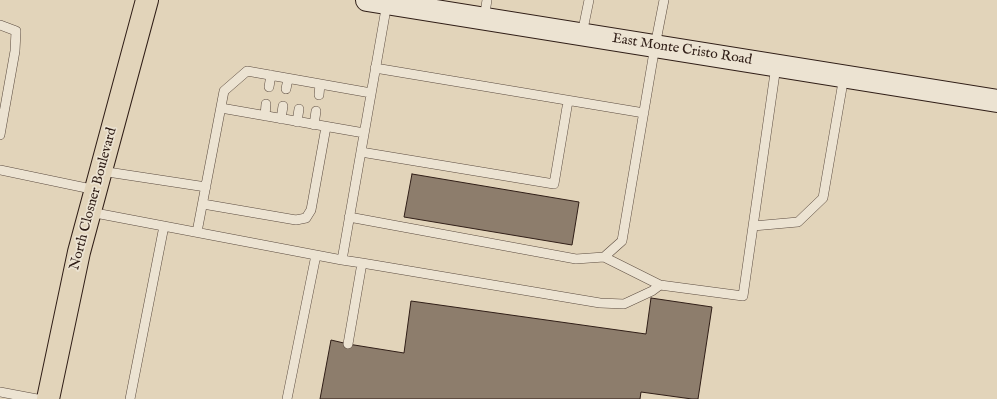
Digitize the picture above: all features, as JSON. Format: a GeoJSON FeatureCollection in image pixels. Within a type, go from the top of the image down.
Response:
{"type":"FeatureCollection","features":[{"type":"Feature","properties":{"kind":"main road","name":"North Closner Boulevard"},"geometry":{"type":"LineString","coordinates":[[48,399],[79,252],[147,0]]}},
{"type":"Feature","properties":{"kind":"main road","name":"East Monte Cristo Road"},"geometry":{"type":"LineString","coordinates":[[377,2],[485,9],[582,34],[997,101]]}},
{"type":"Feature","properties":{"kind":"lane"},"geometry":{"type":"LineString","coordinates":[[582,34],[589,0]]}},
{"type":"Feature","properties":{"kind":"lane"},"geometry":{"type":"LineString","coordinates":[[604,257],[622,241],[664,0]]}},
{"type":"Feature","properties":{"kind":"lane"},"geometry":{"type":"LineString","coordinates":[[342,260],[375,68],[377,2]]}},
{"type":"Feature","properties":{"kind":"lane"},"geometry":{"type":"LineString","coordinates":[[0,25],[16,31],[15,51],[0,135]]}},
{"type":"Feature","properties":{"kind":"lane"},"geometry":{"type":"LineString","coordinates":[[349,217],[576,259],[604,257],[660,285],[743,296],[776,66]]}},
{"type":"Feature","properties":{"kind":"lane"},"geometry":{"type":"LineString","coordinates":[[375,68],[644,113]]}},
{"type":"Feature","properties":{"kind":"lane"},"geometry":{"type":"LineString","coordinates":[[197,232],[224,91],[247,71],[371,93]]}},
{"type":"Feature","properties":{"kind":"lane"},"geometry":{"type":"LineString","coordinates":[[269,87],[271,76]]}},
{"type":"Feature","properties":{"kind":"lane"},"geometry":{"type":"LineString","coordinates":[[753,226],[798,222],[823,198],[844,76]]}},
{"type":"Feature","properties":{"kind":"lane"},"geometry":{"type":"LineString","coordinates":[[286,89],[288,79]]}},
{"type":"Feature","properties":{"kind":"lane"},"geometry":{"type":"LineString","coordinates":[[302,91],[304,81]]}},
{"type":"Feature","properties":{"kind":"lane"},"geometry":{"type":"LineString","coordinates":[[319,95],[320,84]]}},
{"type":"Feature","properties":{"kind":"lane"},"geometry":{"type":"LineString","coordinates":[[361,152],[554,184],[568,100]]}},
{"type":"Feature","properties":{"kind":"lane"},"geometry":{"type":"LineString","coordinates":[[264,116],[266,104]]}},
{"type":"Feature","properties":{"kind":"lane"},"geometry":{"type":"LineString","coordinates":[[281,119],[283,106]]}},
{"type":"Feature","properties":{"kind":"lane"},"geometry":{"type":"LineString","coordinates":[[221,108],[364,133]]}},
{"type":"Feature","properties":{"kind":"lane"},"geometry":{"type":"LineString","coordinates":[[297,122],[300,109]]}},
{"type":"Feature","properties":{"kind":"lane"},"geometry":{"type":"LineString","coordinates":[[314,124],[316,111]]}},
{"type":"Feature","properties":{"kind":"lane"},"geometry":{"type":"LineString","coordinates":[[203,204],[296,220],[306,218],[311,210],[326,126]]}},
{"type":"Feature","properties":{"kind":"lane"},"geometry":{"type":"LineString","coordinates":[[0,170],[98,180],[206,187]]}},
{"type":"Feature","properties":{"kind":"lane"},"geometry":{"type":"LineString","coordinates":[[90,212],[342,260],[600,303],[624,304],[652,291],[660,285]]}},
{"type":"Feature","properties":{"kind":"lane"},"geometry":{"type":"LineString","coordinates":[[130,399],[164,226]]}},
{"type":"Feature","properties":{"kind":"lane"},"geometry":{"type":"LineString","coordinates":[[287,399],[316,255]]}},
{"type":"Feature","properties":{"kind":"lane"},"geometry":{"type":"LineString","coordinates":[[348,344],[362,263]]}},
{"type":"Feature","properties":{"kind":"lane"},"geometry":{"type":"LineString","coordinates":[[0,392],[37,399]]}},
{"type":"Feature","properties":{"kind":"building"},"geometry":{"type":"Polygon","coordinates":[[[412,174],[579,202],[572,245],[404,217],[412,174]]]}},
{"type":"Feature","properties":{"kind":"building"},"geometry":{"type":"Polygon","coordinates":[[[651,298],[712,307],[698,399],[641,392],[640,399],[320,399],[331,340],[404,353],[411,301],[646,334],[651,298]]]}}]}
